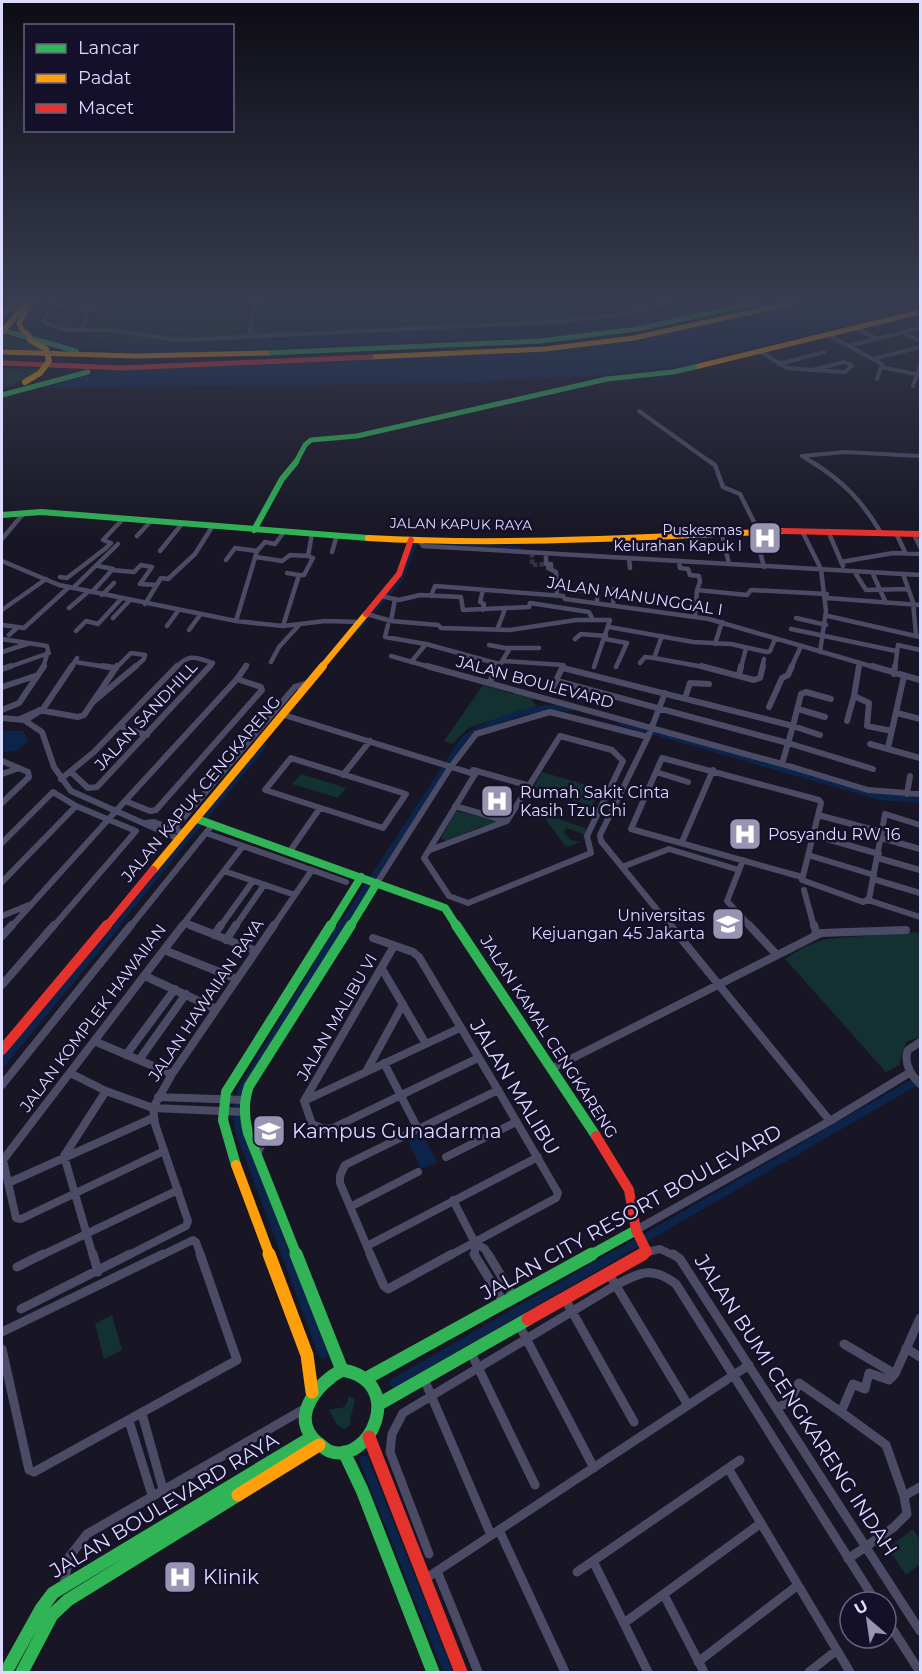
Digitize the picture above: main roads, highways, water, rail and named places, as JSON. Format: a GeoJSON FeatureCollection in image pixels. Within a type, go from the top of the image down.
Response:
{"type":"FeatureCollection","features":[{"type":"Feature","properties":{"kind":"main road"},"geometry":{"type":"LineString","coordinates":[[2,394],[26,381]]}},
{"type":"Feature","properties":{"kind":"main road"},"geometry":{"type":"LineString","coordinates":[[2,394],[40,381]]}},
{"type":"Feature","properties":{"kind":"main road"},"geometry":{"type":"LineString","coordinates":[[258,529],[283,476],[294,466],[309,441],[357,436],[599,381]]}},
{"type":"Feature","properties":{"kind":"main road","name":"JALAN KAPUK RAYA"},"geometry":{"type":"LineString","coordinates":[[2,515],[41,512],[181,525],[418,542],[582,540],[802,531],[917,534]]}},
{"type":"Feature","properties":{"kind":"main road","name":"JALAN KAPUK CENGKARENG"},"geometry":{"type":"LineString","coordinates":[[2,1050],[177,834],[204,823],[287,716],[309,683],[367,616],[387,597],[418,542]]}},
{"type":"Feature","properties":{"kind":"main road","name":"JALAN KAMAL CENGKARENG"},"geometry":{"type":"LineString","coordinates":[[204,823],[290,851],[442,906],[448,911],[553,1068],[629,1190],[642,1241]]}},
{"type":"Feature","properties":{"kind":"main road"},"geometry":{"type":"LineString","coordinates":[[312,1392],[325,1377],[342,1370],[360,1373],[367,1378],[377,1394],[379,1404],[377,1421],[369,1437],[361,1444],[344,1452],[330,1451],[316,1441],[307,1422],[307,1408],[312,1392],[308,1355],[226,1136],[223,1106],[229,1084],[309,961],[369,880]]}},
{"type":"Feature","properties":{"kind":"main road"},"geometry":{"type":"LineString","coordinates":[[342,1370],[241,1112],[242,1100],[249,1086],[322,966],[369,880]]}},
{"type":"Feature","properties":{"kind":"main road"},"geometry":{"type":"LineString","coordinates":[[309,961],[322,966]]}},
{"type":"Feature","properties":{"kind":"main road","name":"JALAN CITY RESORT BOULEVARD"},"geometry":{"type":"LineString","coordinates":[[379,1404],[609,1274],[642,1241]]}},
{"type":"Feature","properties":{"kind":"main road","name":"JALAN CITY RESORT BOULEVARD"},"geometry":{"type":"LineString","coordinates":[[367,1378],[514,1297],[642,1241]]}},
{"type":"Feature","properties":{"kind":"main road"},"geometry":{"type":"LineString","coordinates":[[369,1437],[461,1672]]}},
{"type":"Feature","properties":{"kind":"main road","name":"JALAN BOULEVARD RAYA"},"geometry":{"type":"LineString","coordinates":[[6,1672],[46,1600],[64,1586],[316,1441]]}},
{"type":"Feature","properties":{"kind":"main road","name":"JALAN BOULEVARD RAYA"},"geometry":{"type":"LineString","coordinates":[[22,1672],[52,1615],[68,1600],[316,1441]]}},
{"type":"Feature","properties":{"kind":"main road"},"geometry":{"type":"LineString","coordinates":[[344,1452],[362,1490],[433,1672]]}},
{"type":"Feature","properties":{"kind":"water"},"geometry":{"type":"Polygon","coordinates":[[[67,381],[491,381],[454,383],[40,388],[67,381]]]}},
{"type":"Feature","properties":{"kind":"water"},"geometry":{"type":"Polygon","coordinates":[[[2,731],[23,731],[28,741],[18,750],[4,752],[2,731]]]}},
{"type":"Feature","properties":{"kind":"water"},"geometry":{"type":"Polygon","coordinates":[[[422,1133],[437,1162],[421,1169],[407,1139],[422,1133]]]}},
{"type":"Feature","properties":{"kind":"waterway"},"geometry":{"type":"LineString","coordinates":[[356,631],[401,579],[415,543],[519,549]]}},
{"type":"Feature","properties":{"kind":"waterway"},"geometry":{"type":"LineString","coordinates":[[341,927],[464,739],[489,725],[528,711],[570,708]]}},
{"type":"Feature","properties":{"kind":"waterway"},"geometry":{"type":"LineString","coordinates":[[620,722],[880,797],[920,800]]}},
{"type":"Feature","properties":{"kind":"waterway"},"geometry":{"type":"LineString","coordinates":[[114,927],[263,746]]}},
{"type":"Feature","properties":{"kind":"waterway"},"geometry":{"type":"LineString","coordinates":[[2,1063],[116,925]]}},
{"type":"Feature","properties":{"kind":"waterway"},"geometry":{"type":"LineString","coordinates":[[286,1256],[239,1130],[236,1111],[243,1088],[342,925]]}},
{"type":"Feature","properties":{"kind":"waterway"},"geometry":{"type":"LineString","coordinates":[[614,1256],[920,1079]]}},
{"type":"Feature","properties":{"kind":"waterway"},"geometry":{"type":"LineString","coordinates":[[286,1254],[323,1354]]}},
{"type":"Feature","properties":{"kind":"waterway"},"geometry":{"type":"LineString","coordinates":[[394,1383],[617,1254]]}},
{"type":"Feature","properties":{"kind":"waterway"},"geometry":{"type":"LineString","coordinates":[[364,1460],[448,1672]]}},
{"type":"Feature","properties":{"kind":"tunnel"},"geometry":{"type":"LineString","coordinates":[[532,553],[532,565],[546,564]]}},
{"type":"Feature","properties":{"kind":"place","name":"Puskesmas Kelurahan Kapuk I"},"geometry":{"type":"Point","coordinates":[765,538]}},
{"type":"Feature","properties":{"kind":"place","name":"Rumah Sakit Cinta Kasih Tzu Chi"},"geometry":{"type":"Point","coordinates":[497,801]}},
{"type":"Feature","properties":{"kind":"place","name":"Posyandu RW 16"},"geometry":{"type":"Point","coordinates":[745,834]}},
{"type":"Feature","properties":{"kind":"place","name":"Universitas Kejuangan 45 Jakarta"},"geometry":{"type":"Point","coordinates":[728,924]}},
{"type":"Feature","properties":{"kind":"place","name":"Kampus Gunadarma"},"geometry":{"type":"Point","coordinates":[269,1131]}},
{"type":"Feature","properties":{"kind":"place","name":"Klinik"},"geometry":{"type":"Point","coordinates":[180,1577]}}]}
